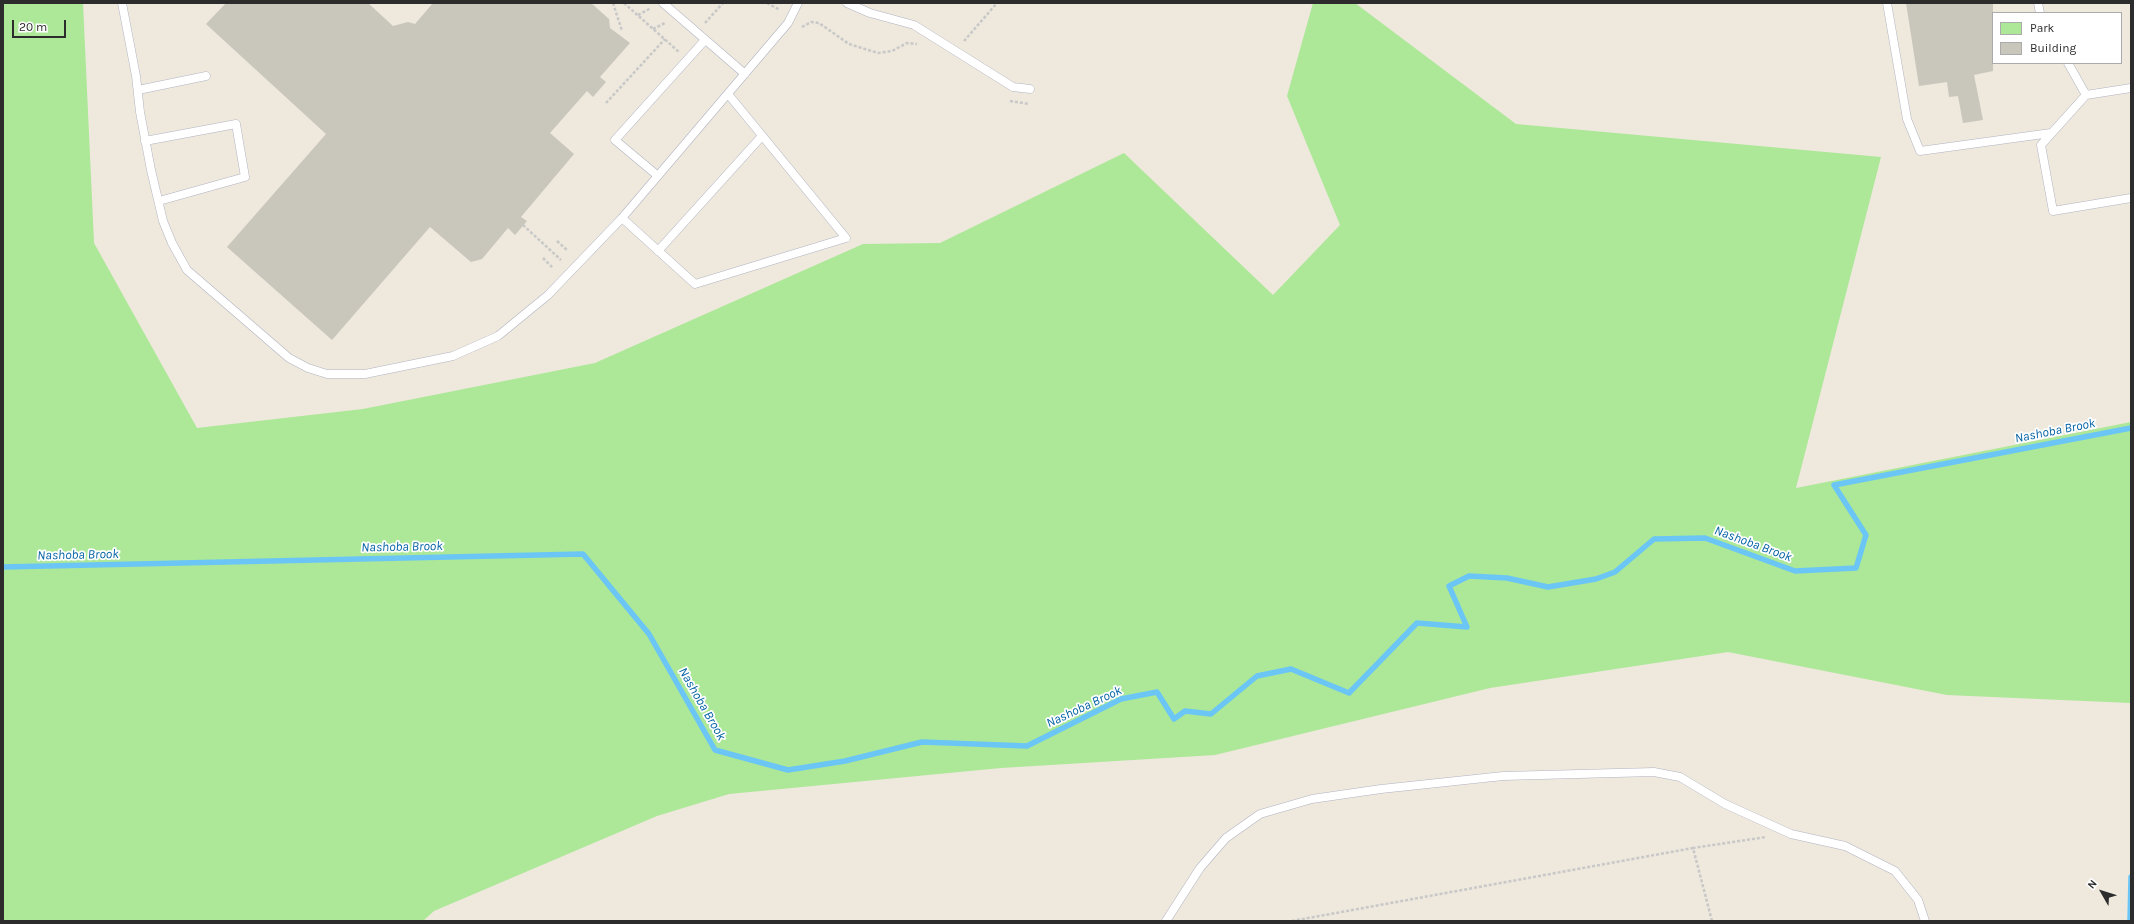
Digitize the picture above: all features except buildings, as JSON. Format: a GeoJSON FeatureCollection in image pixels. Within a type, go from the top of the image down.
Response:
{"type":"FeatureCollection","features":[{"type":"Feature","properties":{"kind":"lane"},"geometry":{"type":"LineString","coordinates":[[122,3],[138,90],[145,141],[159,201],[172,243],[187,270],[289,358],[308,368],[327,374],[365,374],[453,356],[498,336],[548,295],[622,218],[788,23],[798,3]]}},
{"type":"Feature","properties":{"kind":"lane"},"geometry":{"type":"LineString","coordinates":[[663,3],[745,74]]}},
{"type":"Feature","properties":{"kind":"lane"},"geometry":{"type":"LineString","coordinates":[[847,3],[870,13],[914,25],[1013,87],[1030,89]]}},
{"type":"Feature","properties":{"kind":"lane"},"geometry":{"type":"LineString","coordinates":[[1887,3],[1907,119],[1920,151],[2052,133]]}},
{"type":"Feature","properties":{"kind":"lane"},"geometry":{"type":"LineString","coordinates":[[658,176],[615,140],[705,40]]}},
{"type":"Feature","properties":{"kind":"lane"},"geometry":{"type":"LineString","coordinates":[[2069,64],[2086,95]]}},
{"type":"Feature","properties":{"kind":"lane"},"geometry":{"type":"LineString","coordinates":[[138,90],[206,76]]}},
{"type":"Feature","properties":{"kind":"lane"},"geometry":{"type":"LineString","coordinates":[[2131,88],[2086,95],[2041,145],[2053,211],[2131,198]]}},
{"type":"Feature","properties":{"kind":"lane"},"geometry":{"type":"LineString","coordinates":[[622,218],[695,284],[846,238],[728,94]]}},
{"type":"Feature","properties":{"kind":"lane"},"geometry":{"type":"LineString","coordinates":[[145,141],[236,124],[245,178],[159,201]]}},
{"type":"Feature","properties":{"kind":"lane"},"geometry":{"type":"LineString","coordinates":[[658,251],[762,136]]}},
{"type":"Feature","properties":{"kind":"lane"},"geometry":{"type":"LineString","coordinates":[[1166,921],[1200,868],[1226,838],[1260,814],[1312,799],[1503,776],[1654,772],[1680,777],[1725,804],[1791,834],[1845,846],[1895,871],[1918,900],[1925,921]]}},
{"type":"Feature","properties":{"kind":"path"},"geometry":{"type":"LineString","coordinates":[[613,3],[622,31]]}},
{"type":"Feature","properties":{"kind":"path"},"geometry":{"type":"LineString","coordinates":[[624,3],[679,52]]}},
{"type":"Feature","properties":{"kind":"path"},"geometry":{"type":"LineString","coordinates":[[705,23],[723,3]]}},
{"type":"Feature","properties":{"kind":"path"},"geometry":{"type":"LineString","coordinates":[[767,3],[780,10]]}},
{"type":"Feature","properties":{"kind":"path"},"geometry":{"type":"LineString","coordinates":[[961,44],[997,3]]}},
{"type":"Feature","properties":{"kind":"path"},"geometry":{"type":"LineString","coordinates":[[638,15],[654,7]]}},
{"type":"Feature","properties":{"kind":"path"},"geometry":{"type":"LineString","coordinates":[[653,29],[669,21]]}},
{"type":"Feature","properties":{"kind":"path"},"geometry":{"type":"LineString","coordinates":[[799,28],[811,22],[818,23],[848,44],[878,53],[892,51],[907,43],[915,43],[921,46]]}},
{"type":"Feature","properties":{"kind":"path"},"geometry":{"type":"LineString","coordinates":[[606,103],[665,39]]}},
{"type":"Feature","properties":{"kind":"path"},"geometry":{"type":"LineString","coordinates":[[1006,98],[1013,102],[1029,104]]}},
{"type":"Feature","properties":{"kind":"path"},"geometry":{"type":"LineString","coordinates":[[523,225],[561,260]]}},
{"type":"Feature","properties":{"kind":"path"},"geometry":{"type":"LineString","coordinates":[[557,242],[568,251]]}},
{"type":"Feature","properties":{"kind":"path"},"geometry":{"type":"LineString","coordinates":[[543,258],[553,268]]}},
{"type":"Feature","properties":{"kind":"path"},"geometry":{"type":"LineString","coordinates":[[1292,921],[1693,848],[1768,837]]}},
{"type":"Feature","properties":{"kind":"path"},"geometry":{"type":"LineString","coordinates":[[1693,848],[1713,921]]}},
{"type":"Feature","properties":{"kind":"green space"},"geometry":{"type":"Polygon","coordinates":[[[3,3],[83,3],[94,243],[197,428],[363,409],[595,363],[863,244],[940,243],[1124,153],[1273,295],[1340,225],[1287,96],[1313,3],[1355,3],[1516,124],[1881,157],[1796,488],[2131,422],[2131,703],[1947,695],[1728,652],[1490,688],[1215,755],[1001,768],[729,794],[657,816],[434,911],[423,921],[3,921],[3,3]]]}},
{"type":"Feature","properties":{"kind":"waterway","name":"Nashoba Brook"},"geometry":{"type":"LineString","coordinates":[[3,567],[583,554],[649,634],[715,750],[788,770],[845,761],[922,742],[1027,746],[1121,699],[1157,692],[1174,719],[1185,711],[1211,714],[1257,676],[1291,669],[1349,693],[1417,623],[1467,627],[1449,586],[1469,576],[1507,578],[1548,587],[1596,579],[1615,572],[1654,539],[1705,538],[1795,571],[1856,568],[1866,535],[1834,485],[2131,428]]}},
{"type":"Feature","properties":{"kind":"waterway"},"geometry":{"type":"LineString","coordinates":[[2130,921],[2131,877]]}}]}
